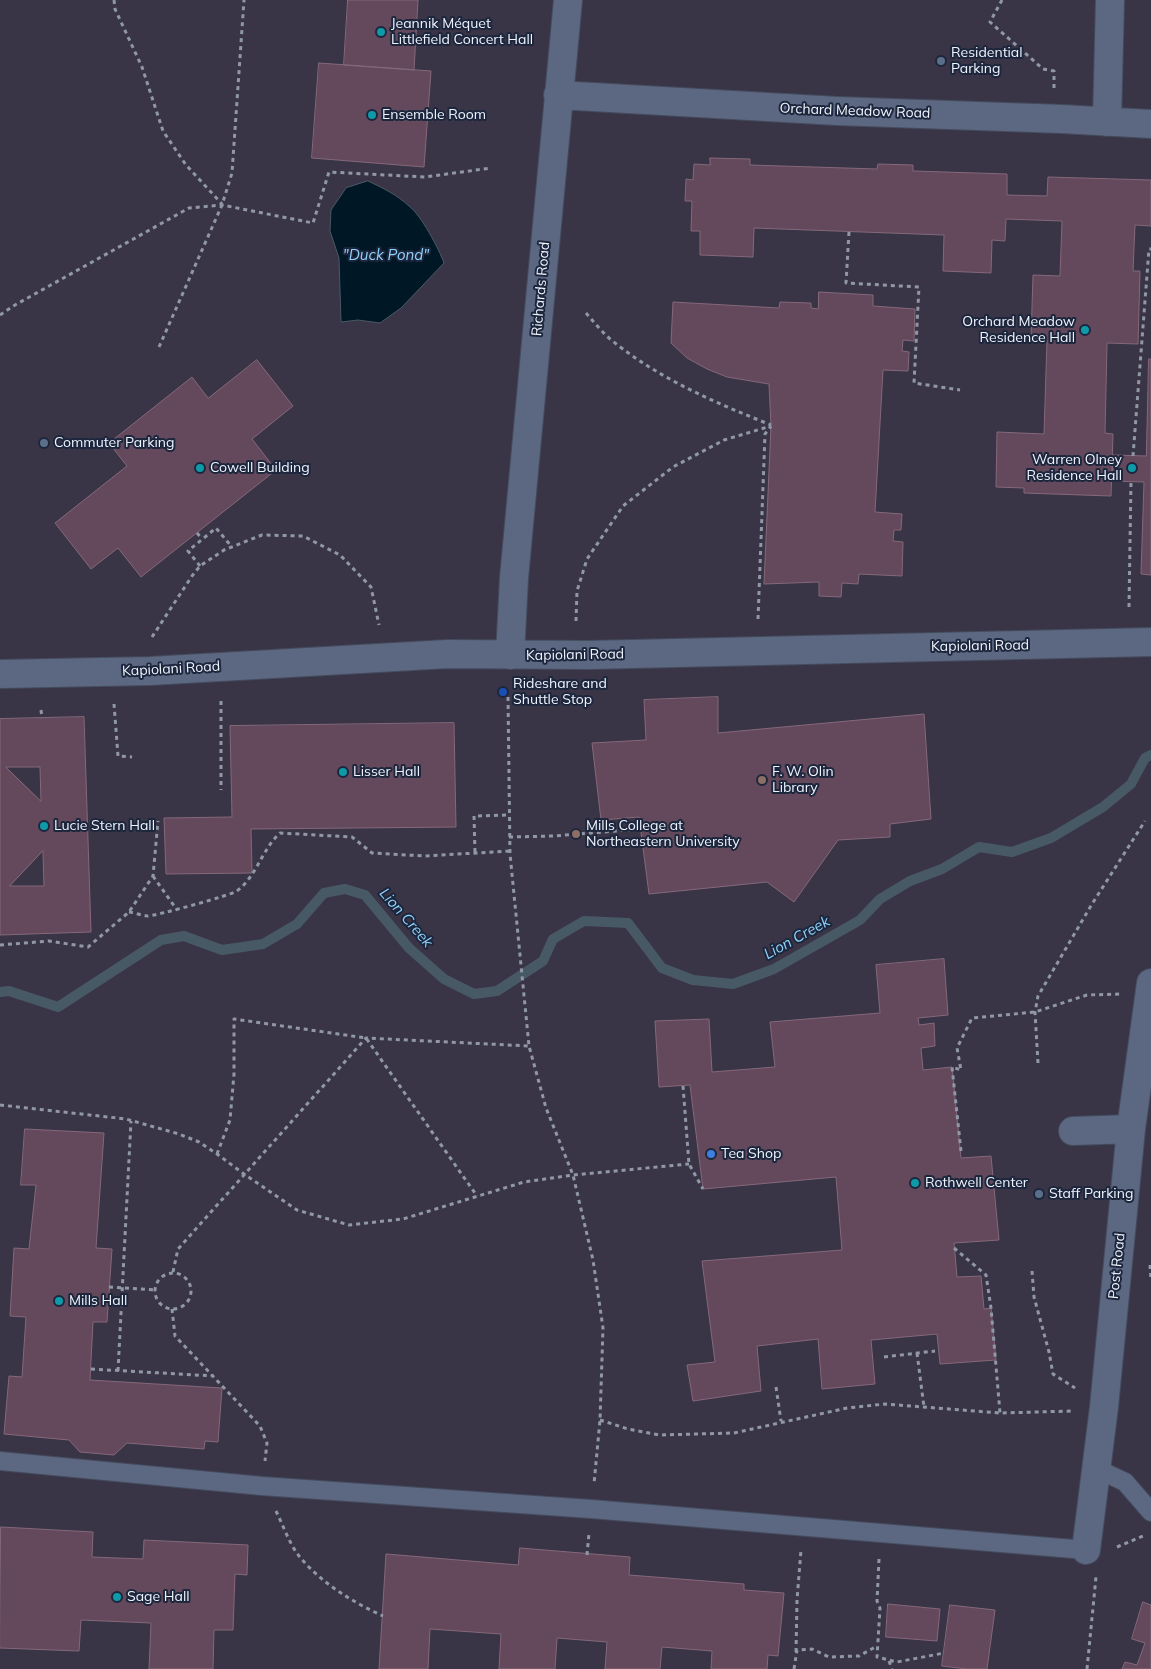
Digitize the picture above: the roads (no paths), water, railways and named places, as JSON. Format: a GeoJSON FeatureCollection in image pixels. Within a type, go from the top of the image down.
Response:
{"type":"FeatureCollection","features":[{"type":"Feature","properties":{"kind":"street","name":"Richards Road"},"geometry":{"type":"LineString","coordinates":[[510,655],[514,578],[568,0]]}},
{"type":"Feature","properties":{"kind":"street"},"geometry":{"type":"LineString","coordinates":[[1108,122],[1110,0]]}},
{"type":"Feature","properties":{"kind":"street","name":"Orchard Meadow Road"},"geometry":{"type":"LineString","coordinates":[[558,95],[837,111],[1151,124]]}},
{"type":"Feature","properties":{"kind":"street","name":"Kapiolani Road"},"geometry":{"type":"LineString","coordinates":[[0,674],[150,671],[433,655],[589,655],[1151,642]]}},
{"type":"Feature","properties":{"kind":"street","name":"Post Road"},"geometry":{"type":"LineString","coordinates":[[1086,1550],[1104,1406],[1131,1129],[1147,1047],[1139,988]]}},
{"type":"Feature","properties":{"kind":"street"},"geometry":{"type":"LineString","coordinates":[[1073,1131],[1131,1129]]}},
{"type":"Feature","properties":{"kind":"lane"},"geometry":{"type":"LineString","coordinates":[[0,1461],[262,1486],[591,1509],[1086,1550]]}},
{"type":"Feature","properties":{"kind":"lane"},"geometry":{"type":"LineString","coordinates":[[1097,1469],[1125,1482],[1151,1512]]}},
{"type":"Feature","properties":{"kind":"water","name":"\"Duck Pond\""},"geometry":{"type":"Polygon","coordinates":[[[368,181],[395,195],[414,210],[429,233],[444,263],[401,308],[380,323],[358,320],[341,322],[339,258],[330,231],[331,210],[346,188],[368,181]]]}},
{"type":"Feature","properties":{"kind":"waterway","name":"Lion Creek"},"geometry":{"type":"LineString","coordinates":[[0,992],[9,991],[58,1007],[161,940],[184,936],[222,950],[263,944],[297,924],[324,893],[345,889],[365,895],[409,948],[444,979],[474,994],[497,991],[543,961],[553,939],[584,921],[628,923],[662,968],[693,980],[733,984],[774,969],[860,920],[880,899],[910,881],[942,869],[979,847],[1012,852],[1051,838],[1103,807],[1131,784],[1145,758],[1151,755]]}},
{"type":"Feature","properties":{"kind":"place","name":"Jeannik Méquet Littlefield Concert Hall"},"geometry":{"type":"Point","coordinates":[381,32]}},
{"type":"Feature","properties":{"kind":"place","name":"Residential Parking"},"geometry":{"type":"Point","coordinates":[941,61]}},
{"type":"Feature","properties":{"kind":"place","name":"Ensemble Room"},"geometry":{"type":"Point","coordinates":[372,115]}},
{"type":"Feature","properties":{"kind":"place","name":"Orchard Meadow Residence Hall"},"geometry":{"type":"Point","coordinates":[1085,330]}},
{"type":"Feature","properties":{"kind":"place","name":"Commuter Parking"},"geometry":{"type":"Point","coordinates":[44,443]}},
{"type":"Feature","properties":{"kind":"place","name":"Cowell Building"},"geometry":{"type":"Point","coordinates":[200,468]}},
{"type":"Feature","properties":{"kind":"place","name":"Warren Olney Residence Hall"},"geometry":{"type":"Point","coordinates":[1132,468]}},
{"type":"Feature","properties":{"kind":"place","name":"Rideshare and Shuttle Stop"},"geometry":{"type":"Point","coordinates":[503,692]}},
{"type":"Feature","properties":{"kind":"place","name":"Lisser Hall"},"geometry":{"type":"Point","coordinates":[343,772]}},
{"type":"Feature","properties":{"kind":"place","name":"F. W. Olin Library"},"geometry":{"type":"Point","coordinates":[762,780]}},
{"type":"Feature","properties":{"kind":"place","name":"Lucie Stern Hall"},"geometry":{"type":"Point","coordinates":[44,826]}},
{"type":"Feature","properties":{"kind":"place","name":"Mills College at Northeastern University"},"geometry":{"type":"Point","coordinates":[576,834]}},
{"type":"Feature","properties":{"kind":"place","name":"Tea Shop"},"geometry":{"type":"Point","coordinates":[711,1154]}},
{"type":"Feature","properties":{"kind":"place","name":"Rothwell Center"},"geometry":{"type":"Point","coordinates":[915,1183]}},
{"type":"Feature","properties":{"kind":"place","name":"Staff Parking"},"geometry":{"type":"Point","coordinates":[1039,1194]}},
{"type":"Feature","properties":{"kind":"place","name":"Mills Hall"},"geometry":{"type":"Point","coordinates":[59,1301]}},
{"type":"Feature","properties":{"kind":"place","name":"Sage Hall"},"geometry":{"type":"Point","coordinates":[117,1597]}}]}
